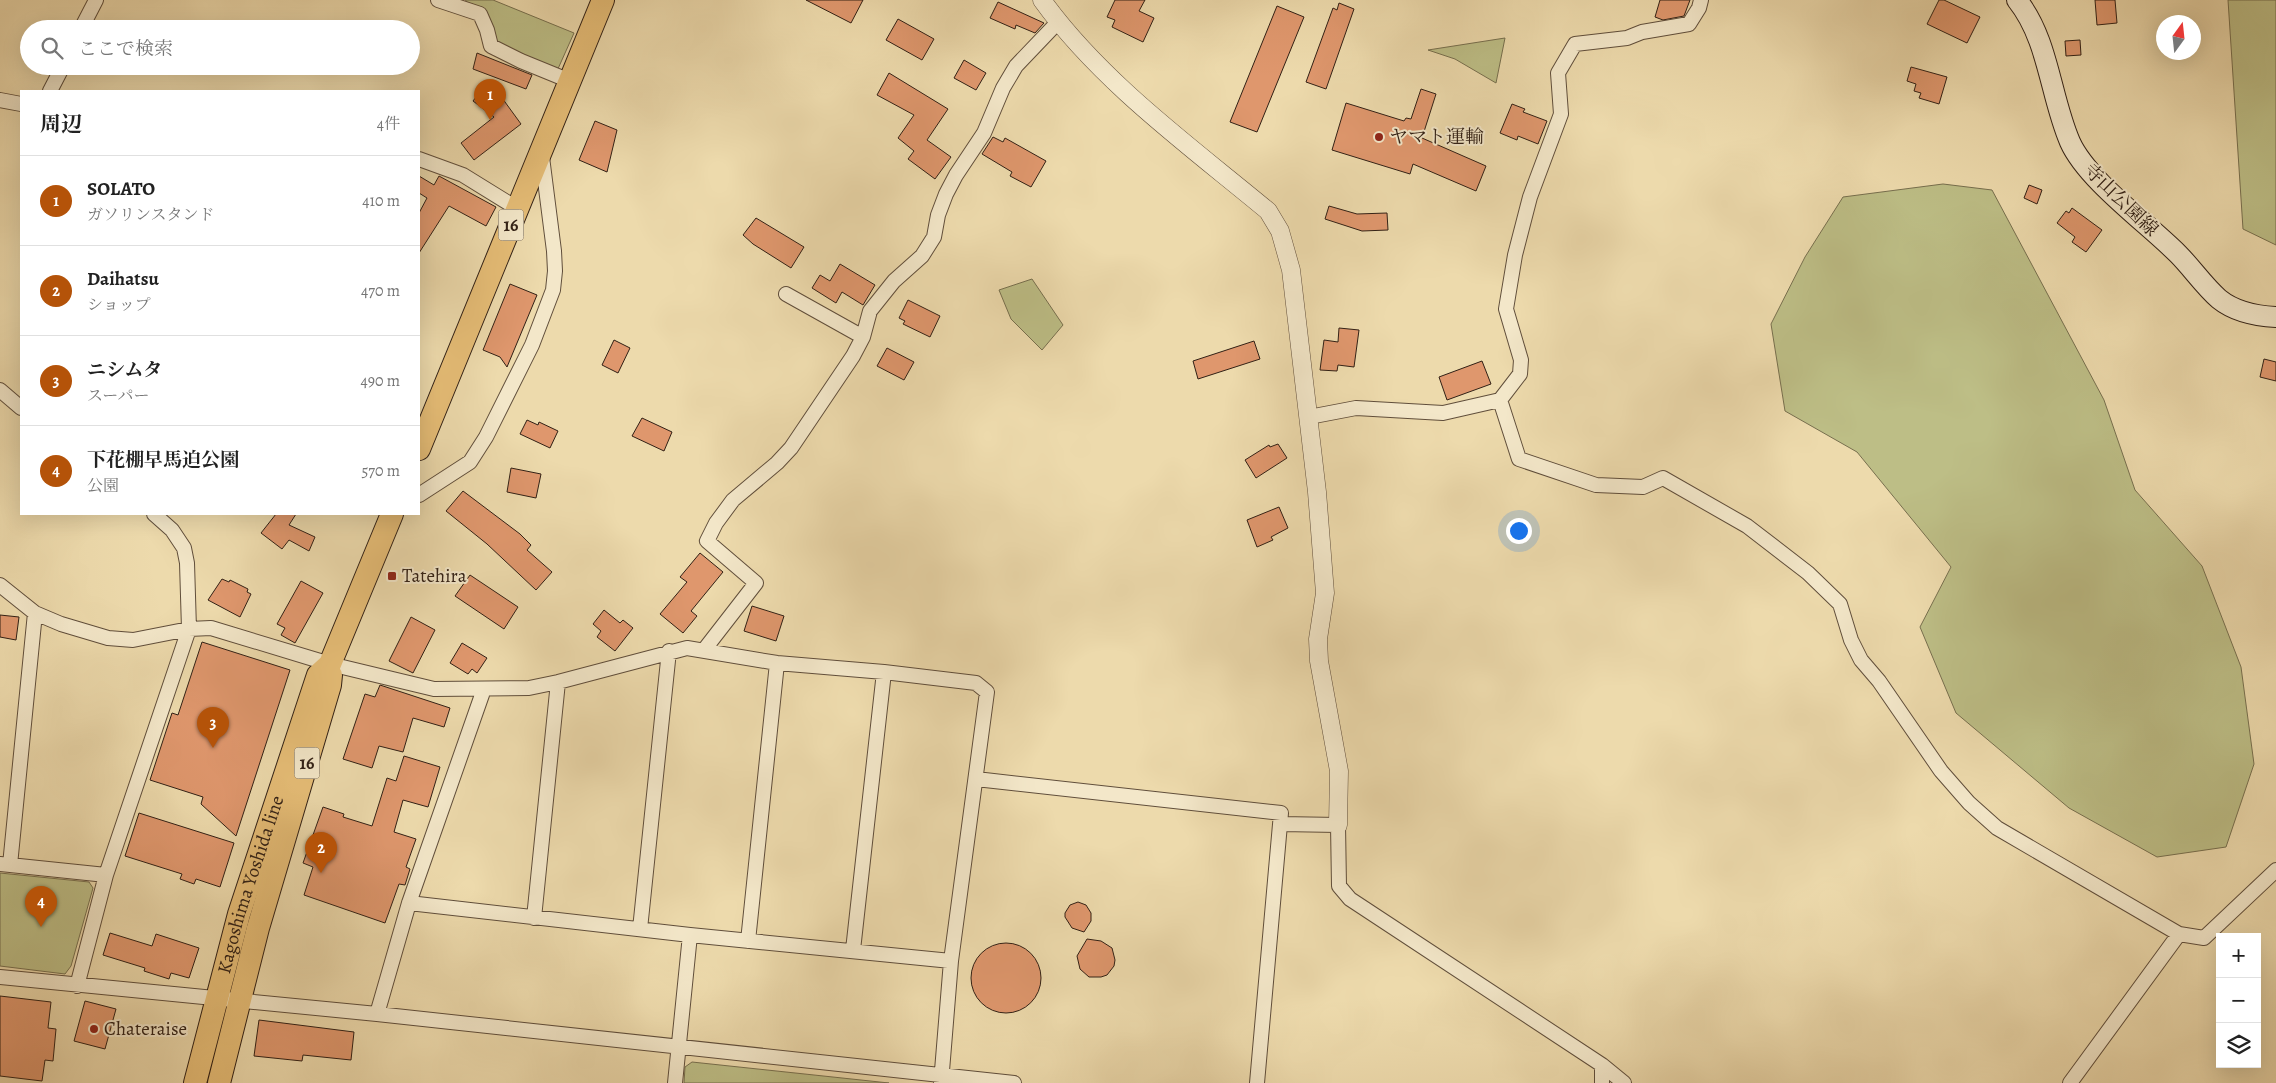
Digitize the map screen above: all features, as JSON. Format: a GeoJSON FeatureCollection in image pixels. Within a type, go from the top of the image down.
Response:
{"type":"FeatureCollection","features":[{"type":"Feature","properties":{"kind":"main road","name":"16"},"geometry":{"type":"LineString","coordinates":[[420,447],[603,0]]}},
{"type":"Feature","properties":{"kind":"main road","name":"寺山公園線"},"geometry":{"type":"LineString","coordinates":[[2017,0],[2033,27],[2061,120],[2070,143],[2082,163],[2178,254],[2220,300],[2253,316],[2276,318]]}},
{"type":"Feature","properties":{"kind":"main road","name":"Kagoshima Yoshida line"},"geometry":{"type":"LineString","coordinates":[[195,1083],[242,905],[318,675],[330,664],[392,515]]}},
{"type":"Feature","properties":{"kind":"main road","name":"Kagoshima Yoshida line"},"geometry":{"type":"LineString","coordinates":[[219,1083],[258,928],[332,679],[330,664]]}},
{"type":"Feature","properties":{"kind":"street"},"geometry":{"type":"LineString","coordinates":[[86,20],[96,0]]}},
{"type":"Feature","properties":{"kind":"street"},"geometry":{"type":"LineString","coordinates":[[438,0],[480,14],[491,46],[521,61],[570,81]]}},
{"type":"Feature","properties":{"kind":"street"},"geometry":{"type":"LineString","coordinates":[[1042,0],[1058,22],[1126,92],[1268,211],[1280,230],[1291,270],[1318,492],[1325,593],[1318,638],[1319,661],[1339,771],[1339,886],[1350,899],[1602,1065],[1624,1083]]}},
{"type":"Feature","properties":{"kind":"street"},"geometry":{"type":"LineString","coordinates":[[1309,417],[1356,408],[1443,413],[1500,400],[1520,374],[1520,360],[1506,309],[1515,255],[1530,198],[1561,114],[1558,73],[1575,44],[1627,38],[1642,32],[1689,24],[1699,8],[1701,0]]}},
{"type":"Feature","properties":{"kind":"street"},"geometry":{"type":"LineString","coordinates":[[704,650],[756,583],[707,541],[716,523],[733,500],[777,463],[791,448],[863,337],[870,311],[894,281],[922,256],[934,237],[938,215],[946,194],[956,175],[984,133],[994,105],[1016,66],[1058,22]]}},
{"type":"Feature","properties":{"kind":"street"},"geometry":{"type":"LineString","coordinates":[[51,90],[58,75]]}},
{"type":"Feature","properties":{"kind":"street"},"geometry":{"type":"LineString","coordinates":[[0,100],[20,104]]}},
{"type":"Feature","properties":{"kind":"street"},"geometry":{"type":"LineString","coordinates":[[420,494],[470,462],[486,437],[532,345],[553,290],[555,271],[554,251],[541,152]]}},
{"type":"Feature","properties":{"kind":"street"},"geometry":{"type":"LineString","coordinates":[[420,159],[463,174],[518,208]]}},
{"type":"Feature","properties":{"kind":"street"},"geometry":{"type":"LineString","coordinates":[[786,294],[863,337]]}},
{"type":"Feature","properties":{"kind":"street"},"geometry":{"type":"LineString","coordinates":[[0,390],[20,407]]}},
{"type":"Feature","properties":{"kind":"street"},"geometry":{"type":"LineString","coordinates":[[1500,400],[1519,459],[1596,485],[1643,487],[1663,478],[1747,526],[1808,573],[1840,604],[1851,640],[1861,660],[1879,681],[1936,765],[1969,803],[1996,828],[2178,934],[2204,938],[2276,870]]}},
{"type":"Feature","properties":{"kind":"street"},"geometry":{"type":"LineString","coordinates":[[77,986],[106,875],[189,629],[187,563],[184,548],[172,530],[155,515]]}},
{"type":"Feature","properties":{"kind":"street"},"geometry":{"type":"LineString","coordinates":[[0,584],[35,613],[61,624],[108,638],[133,640],[189,629],[211,628],[330,664],[434,689],[529,688],[558,682],[669,651],[687,648],[777,663],[884,672],[976,683],[987,692],[951,961],[941,1079]]}},
{"type":"Feature","properties":{"kind":"street"},"geometry":{"type":"LineString","coordinates":[[35,613],[5,864],[106,875]]}},
{"type":"Feature","properties":{"kind":"street"},"geometry":{"type":"LineString","coordinates":[[640,929],[669,651]]}},
{"type":"Feature","properties":{"kind":"street"},"geometry":{"type":"LineString","coordinates":[[748,941],[777,663]]}},
{"type":"Feature","properties":{"kind":"street"},"geometry":{"type":"LineString","coordinates":[[853,950],[884,672]]}},
{"type":"Feature","properties":{"kind":"street"},"geometry":{"type":"LineString","coordinates":[[534,918],[558,682]]}},
{"type":"Feature","properties":{"kind":"street"},"geometry":{"type":"LineString","coordinates":[[376,1014],[409,904],[484,689]]}},
{"type":"Feature","properties":{"kind":"street"},"geometry":{"type":"LineString","coordinates":[[976,779],[1281,813],[1257,1083]]}},
{"type":"Feature","properties":{"kind":"street"},"geometry":{"type":"LineString","coordinates":[[1281,824],[1338,825]]}},
{"type":"Feature","properties":{"kind":"street"},"geometry":{"type":"LineString","coordinates":[[409,904],[951,961]]}},
{"type":"Feature","properties":{"kind":"street"},"geometry":{"type":"LineString","coordinates":[[2070,1083],[2178,934]]}},
{"type":"Feature","properties":{"kind":"street"},"geometry":{"type":"LineString","coordinates":[[675,1083],[690,935]]}},
{"type":"Feature","properties":{"kind":"street"},"geometry":{"type":"LineString","coordinates":[[0,977],[376,1014],[941,1079],[1014,1083]]}},
{"type":"Feature","properties":{"kind":"street"},"geometry":{"type":"LineString","coordinates":[[1602,1065],[1602,1083]]}},
{"type":"Feature","properties":{"kind":"green space"},"geometry":{"type":"Polygon","coordinates":[[[466,0],[493,0],[574,33],[557,71],[494,45],[490,23],[485,13],[480,8],[465,2],[466,0]]]}},
{"type":"Feature","properties":{"kind":"green space"},"geometry":{"type":"Polygon","coordinates":[[[2228,0],[2276,0],[2276,245],[2243,229],[2228,0]]]}},
{"type":"Feature","properties":{"kind":"green space"},"geometry":{"type":"Polygon","coordinates":[[[1505,38],[1496,83],[1455,59],[1428,50],[1505,38]]]}},
{"type":"Feature","properties":{"kind":"green space"},"geometry":{"type":"Polygon","coordinates":[[[1943,184],[1992,190],[2104,400],[2135,490],[2202,566],[2241,667],[2254,764],[2226,847],[2157,857],[2069,808],[1956,713],[1920,627],[1951,567],[1857,452],[1785,411],[1771,324],[1805,257],[1843,197],[1943,184]]]}},
{"type":"Feature","properties":{"kind":"green space"},"geometry":{"type":"Polygon","coordinates":[[[1032,279],[1063,325],[1042,350],[1011,319],[999,290],[1032,279]]]}},
{"type":"Feature","properties":{"kind":"green space"},"geometry":{"type":"Polygon","coordinates":[[[0,873],[89,882],[93,888],[71,966],[65,974],[0,966],[0,873]]]}},
{"type":"Feature","properties":{"kind":"green space"},"geometry":{"type":"Polygon","coordinates":[[[692,1062],[889,1083],[684,1083],[685,1067],[692,1062]]]}},
{"type":"Feature","properties":{"kind":"building"},"geometry":{"type":"Polygon","coordinates":[[[806,0],[863,0],[851,23],[806,0]]]}},
{"type":"Feature","properties":{"kind":"building"},"geometry":{"type":"Polygon","coordinates":[[[1115,0],[1145,0],[1139,11],[1154,18],[1143,42],[1112,27],[1115,20],[1107,17],[1115,0]]]}},
{"type":"Feature","properties":{"kind":"building"},"geometry":{"type":"Polygon","coordinates":[[[1660,0],[1690,0],[1684,16],[1663,20],[1655,17],[1660,0]]]}},
{"type":"Feature","properties":{"kind":"building"},"geometry":{"type":"Polygon","coordinates":[[[1939,0],[1944,0],[1980,17],[1967,43],[1927,24],[1939,0]]]}},
{"type":"Feature","properties":{"kind":"building"},"geometry":{"type":"Polygon","coordinates":[[[2095,0],[2115,0],[2117,23],[2097,25],[2095,0]]]}},
{"type":"Feature","properties":{"kind":"building"},"geometry":{"type":"Polygon","coordinates":[[[998,2],[1044,23],[1035,33],[1016,25],[1015,29],[990,18],[998,2]]]}},
{"type":"Feature","properties":{"kind":"building"},"geometry":{"type":"Polygon","coordinates":[[[1339,3],[1354,9],[1326,89],[1306,82],[1333,8],[1337,10],[1339,3]]]}},
{"type":"Feature","properties":{"kind":"building"},"geometry":{"type":"Polygon","coordinates":[[[1277,6],[1304,17],[1257,132],[1230,122],[1277,6]]]}},
{"type":"Feature","properties":{"kind":"building"},"geometry":{"type":"Polygon","coordinates":[[[898,19],[934,39],[922,60],[886,40],[898,19]]]}},
{"type":"Feature","properties":{"kind":"building"},"geometry":{"type":"Polygon","coordinates":[[[2080,40],[2081,55],[2066,56],[2065,41],[2080,40]]]}},
{"type":"Feature","properties":{"kind":"building"},"geometry":{"type":"Polygon","coordinates":[[[477,53],[532,75],[526,89],[473,69],[477,53]]]}},
{"type":"Feature","properties":{"kind":"building"},"geometry":{"type":"Polygon","coordinates":[[[964,60],[986,73],[976,90],[954,78],[964,60]]]}},
{"type":"Feature","properties":{"kind":"building"},"geometry":{"type":"Polygon","coordinates":[[[1911,67],[1947,77],[1939,104],[1919,98],[1921,93],[1914,91],[1916,84],[1907,81],[1911,67]]]}},
{"type":"Feature","properties":{"kind":"building"},"geometry":{"type":"Polygon","coordinates":[[[889,73],[948,109],[927,140],[951,157],[935,179],[908,159],[914,151],[898,138],[914,115],[877,95],[889,73]]]}},
{"type":"Feature","properties":{"kind":"building"},"geometry":{"type":"Polygon","coordinates":[[[489,80],[521,124],[474,160],[461,143],[494,117],[473,101],[489,80]]]}},
{"type":"Feature","properties":{"kind":"building","name":"ヤマト運輸"},"geometry":{"type":"Polygon","coordinates":[[[1421,89],[1436,94],[1422,138],[1486,166],[1476,191],[1413,164],[1410,174],[1332,150],[1346,103],[1404,121],[1406,118],[1411,119],[1421,89]]]}},
{"type":"Feature","properties":{"kind":"building"},"geometry":{"type":"Polygon","coordinates":[[[1512,104],[1525,109],[1523,112],[1547,121],[1538,144],[1518,136],[1517,140],[1500,133],[1512,104]]]}},
{"type":"Feature","properties":{"kind":"building"},"geometry":{"type":"Polygon","coordinates":[[[595,121],[617,130],[607,172],[579,160],[595,121]]]}},
{"type":"Feature","properties":{"kind":"building"},"geometry":{"type":"Polygon","coordinates":[[[993,137],[1003,142],[1005,138],[1046,161],[1031,187],[1010,176],[1012,172],[982,154],[993,137]]]}},
{"type":"Feature","properties":{"kind":"building"},"geometry":{"type":"Polygon","coordinates":[[[439,176],[496,207],[486,226],[449,206],[420,251],[420,211],[427,198],[420,194],[420,177],[434,185],[439,176]]]}},
{"type":"Feature","properties":{"kind":"building"},"geometry":{"type":"Polygon","coordinates":[[[2029,185],[2042,190],[2037,204],[2024,198],[2029,185]]]}},
{"type":"Feature","properties":{"kind":"building"},"geometry":{"type":"Polygon","coordinates":[[[1329,206],[1357,214],[1387,213],[1388,230],[1362,231],[1325,219],[1329,206]]]}},
{"type":"Feature","properties":{"kind":"building"},"geometry":{"type":"Polygon","coordinates":[[[2072,208],[2102,230],[2086,252],[2072,242],[2075,237],[2057,223],[2066,211],[2069,213],[2072,208]]]}},
{"type":"Feature","properties":{"kind":"building"},"geometry":{"type":"Polygon","coordinates":[[[756,218],[804,247],[791,268],[753,244],[743,235],[756,218]]]}},
{"type":"Feature","properties":{"kind":"building"},"geometry":{"type":"Polygon","coordinates":[[[840,264],[875,285],[863,305],[842,292],[836,303],[812,288],[820,275],[830,281],[840,264]]]}},
{"type":"Feature","properties":{"kind":"building"},"geometry":{"type":"Polygon","coordinates":[[[510,284],[537,295],[507,367],[500,357],[483,350],[510,284]]]}},
{"type":"Feature","properties":{"kind":"building"},"geometry":{"type":"Polygon","coordinates":[[[908,300],[940,316],[930,337],[903,324],[905,321],[899,318],[908,300]]]}},
{"type":"Feature","properties":{"kind":"building"},"geometry":{"type":"Polygon","coordinates":[[[1339,328],[1359,330],[1354,367],[1338,365],[1337,371],[1320,370],[1324,340],[1338,342],[1339,328]]]}},
{"type":"Feature","properties":{"kind":"building"},"geometry":{"type":"Polygon","coordinates":[[[614,340],[630,348],[618,373],[602,365],[614,340]]]}},
{"type":"Feature","properties":{"kind":"building"},"geometry":{"type":"Polygon","coordinates":[[[1254,341],[1260,359],[1198,379],[1193,361],[1254,341]]]}},
{"type":"Feature","properties":{"kind":"building"},"geometry":{"type":"Polygon","coordinates":[[[887,348],[914,362],[904,380],[877,366],[887,348]]]}},
{"type":"Feature","properties":{"kind":"building"},"geometry":{"type":"Polygon","coordinates":[[[2264,359],[2276,362],[2276,381],[2260,377],[2264,359]]]}},
{"type":"Feature","properties":{"kind":"building"},"geometry":{"type":"Polygon","coordinates":[[[1482,361],[1491,384],[1447,400],[1439,377],[1482,361]]]}},
{"type":"Feature","properties":{"kind":"building"},"geometry":{"type":"Polygon","coordinates":[[[642,418],[672,432],[664,451],[632,436],[642,418]]]}},
{"type":"Feature","properties":{"kind":"building"},"geometry":{"type":"Polygon","coordinates":[[[527,420],[538,425],[539,422],[558,431],[550,448],[520,434],[527,420]]]}},
{"type":"Feature","properties":{"kind":"building"},"geometry":{"type":"Polygon","coordinates":[[[1278,444],[1287,458],[1256,478],[1245,460],[1269,445],[1270,447],[1278,444]]]}},
{"type":"Feature","properties":{"kind":"building"},"geometry":{"type":"Polygon","coordinates":[[[511,468],[541,474],[536,498],[507,492],[511,468]]]}},
{"type":"Feature","properties":{"kind":"building"},"geometry":{"type":"Polygon","coordinates":[[[463,491],[520,534],[531,545],[527,550],[552,572],[536,590],[487,544],[446,511],[463,491]]]}},
{"type":"Feature","properties":{"kind":"building"},"geometry":{"type":"Polygon","coordinates":[[[1279,507],[1288,528],[1271,537],[1273,540],[1257,547],[1247,520],[1279,507]]]}},
{"type":"Feature","properties":{"kind":"building"},"geometry":{"type":"Polygon","coordinates":[[[275,515],[295,515],[289,525],[315,537],[309,551],[289,540],[282,549],[261,533],[275,515]]]}},
{"type":"Feature","properties":{"kind":"building"},"geometry":{"type":"Polygon","coordinates":[[[700,553],[723,572],[691,611],[697,616],[683,633],[660,614],[687,582],[680,577],[700,553]]]}},
{"type":"Feature","properties":{"kind":"building"},"geometry":{"type":"Polygon","coordinates":[[[470,575],[518,607],[504,629],[455,596],[470,575]]]}},
{"type":"Feature","properties":{"kind":"building"},"geometry":{"type":"Polygon","coordinates":[[[222,579],[229,582],[230,580],[248,589],[247,592],[251,594],[240,617],[208,600],[222,579]]]}},
{"type":"Feature","properties":{"kind":"building"},"geometry":{"type":"Polygon","coordinates":[[[301,581],[323,593],[295,643],[281,635],[285,628],[277,624],[301,581]]]}},
{"type":"Feature","properties":{"kind":"building"},"geometry":{"type":"Polygon","coordinates":[[[752,606],[784,616],[776,641],[744,631],[752,606]]]}},
{"type":"Feature","properties":{"kind":"building"},"geometry":{"type":"Polygon","coordinates":[[[604,610],[620,623],[623,620],[633,628],[615,651],[597,637],[601,631],[593,624],[604,610]]]}},
{"type":"Feature","properties":{"kind":"building"},"geometry":{"type":"Polygon","coordinates":[[[0,615],[19,617],[16,640],[0,637],[0,615]]]}},
{"type":"Feature","properties":{"kind":"building"},"geometry":{"type":"Polygon","coordinates":[[[411,617],[435,630],[413,673],[389,661],[411,617]]]}},
{"type":"Feature","properties":{"kind":"building"},"geometry":{"type":"Polygon","coordinates":[[[202,642],[290,670],[236,836],[201,804],[203,797],[150,780],[172,713],[178,715],[202,642]]]}},
{"type":"Feature","properties":{"kind":"building"},"geometry":{"type":"Polygon","coordinates":[[[462,643],[487,658],[477,673],[472,669],[468,674],[450,663],[462,643]]]}},
{"type":"Feature","properties":{"kind":"building"},"geometry":{"type":"Polygon","coordinates":[[[380,685],[450,708],[444,727],[413,718],[403,752],[379,746],[372,768],[343,759],[365,694],[375,697],[380,685]]]}},
{"type":"Feature","properties":{"kind":"building"},"geometry":{"type":"Polygon","coordinates":[[[404,756],[440,767],[428,807],[403,800],[394,832],[416,839],[406,867],[410,869],[405,885],[399,884],[385,923],[304,895],[313,867],[303,863],[323,807],[344,814],[343,817],[372,826],[387,778],[396,781],[404,756]]]}},
{"type":"Feature","properties":{"kind":"building"},"geometry":{"type":"Polygon","coordinates":[[[139,813],[234,843],[220,887],[196,879],[194,884],[180,879],[182,874],[125,856],[139,813]]]}},
{"type":"Feature","properties":{"kind":"building"},"geometry":{"type":"Polygon","coordinates":[[[1078,902],[1086,905],[1091,913],[1091,921],[1084,932],[1072,928],[1065,917],[1065,913],[1070,905],[1078,902]]]}},
{"type":"Feature","properties":{"kind":"building"},"geometry":{"type":"Polygon","coordinates":[[[110,933],[152,946],[156,934],[199,948],[189,978],[171,973],[169,979],[144,971],[145,968],[103,955],[110,933]]]}},
{"type":"Feature","properties":{"kind":"building"},"geometry":{"type":"Polygon","coordinates":[[[1087,939],[1101,941],[1112,948],[1115,960],[1114,966],[1107,975],[1089,977],[1080,969],[1077,956],[1087,939]]]}},
{"type":"Feature","properties":{"kind":"building"},"geometry":{"type":"Polygon","coordinates":[[[1006,943],[1019,946],[1031,953],[1038,965],[1041,978],[1038,991],[1031,1003],[1019,1010],[1006,1013],[993,1010],[981,1003],[974,991],[971,978],[974,965],[981,953],[993,946],[1006,943]]]}},
{"type":"Feature","properties":{"kind":"building"},"geometry":{"type":"Polygon","coordinates":[[[0,996],[51,1002],[48,1028],[56,1029],[53,1061],[45,1060],[42,1081],[0,1076],[0,996]]]}},
{"type":"Feature","properties":{"kind":"building"},"geometry":{"type":"Polygon","coordinates":[[[85,1001],[116,1009],[105,1049],[74,1041],[85,1001]]]}},
{"type":"Feature","properties":{"kind":"building"},"geometry":{"type":"Polygon","coordinates":[[[259,1020],[354,1032],[351,1060],[303,1055],[302,1061],[254,1056],[259,1020]]]}},
{"type":"Feature","properties":{"kind":"place","name":"SOLATO"},"geometry":{"type":"Point","coordinates":[490,120]}},
{"type":"Feature","properties":{"kind":"place","name":"ヤマト運輸"},"geometry":{"type":"Point","coordinates":[1379,137]}},
{"type":"Feature","properties":{"kind":"place","name":"Tatehira"},"geometry":{"type":"Point","coordinates":[392,576]}},
{"type":"Feature","properties":{"kind":"place","name":"ニシムタ"},"geometry":{"type":"Point","coordinates":[213,748]}},
{"type":"Feature","properties":{"kind":"place","name":"Daihatsu"},"geometry":{"type":"Point","coordinates":[321,873]}},
{"type":"Feature","properties":{"kind":"place","name":"下花棚早馬迫公園"},"geometry":{"type":"Point","coordinates":[41,927]}},
{"type":"Feature","properties":{"kind":"place","name":"Chateraise"},"geometry":{"type":"Point","coordinates":[94,1029]}}]}
